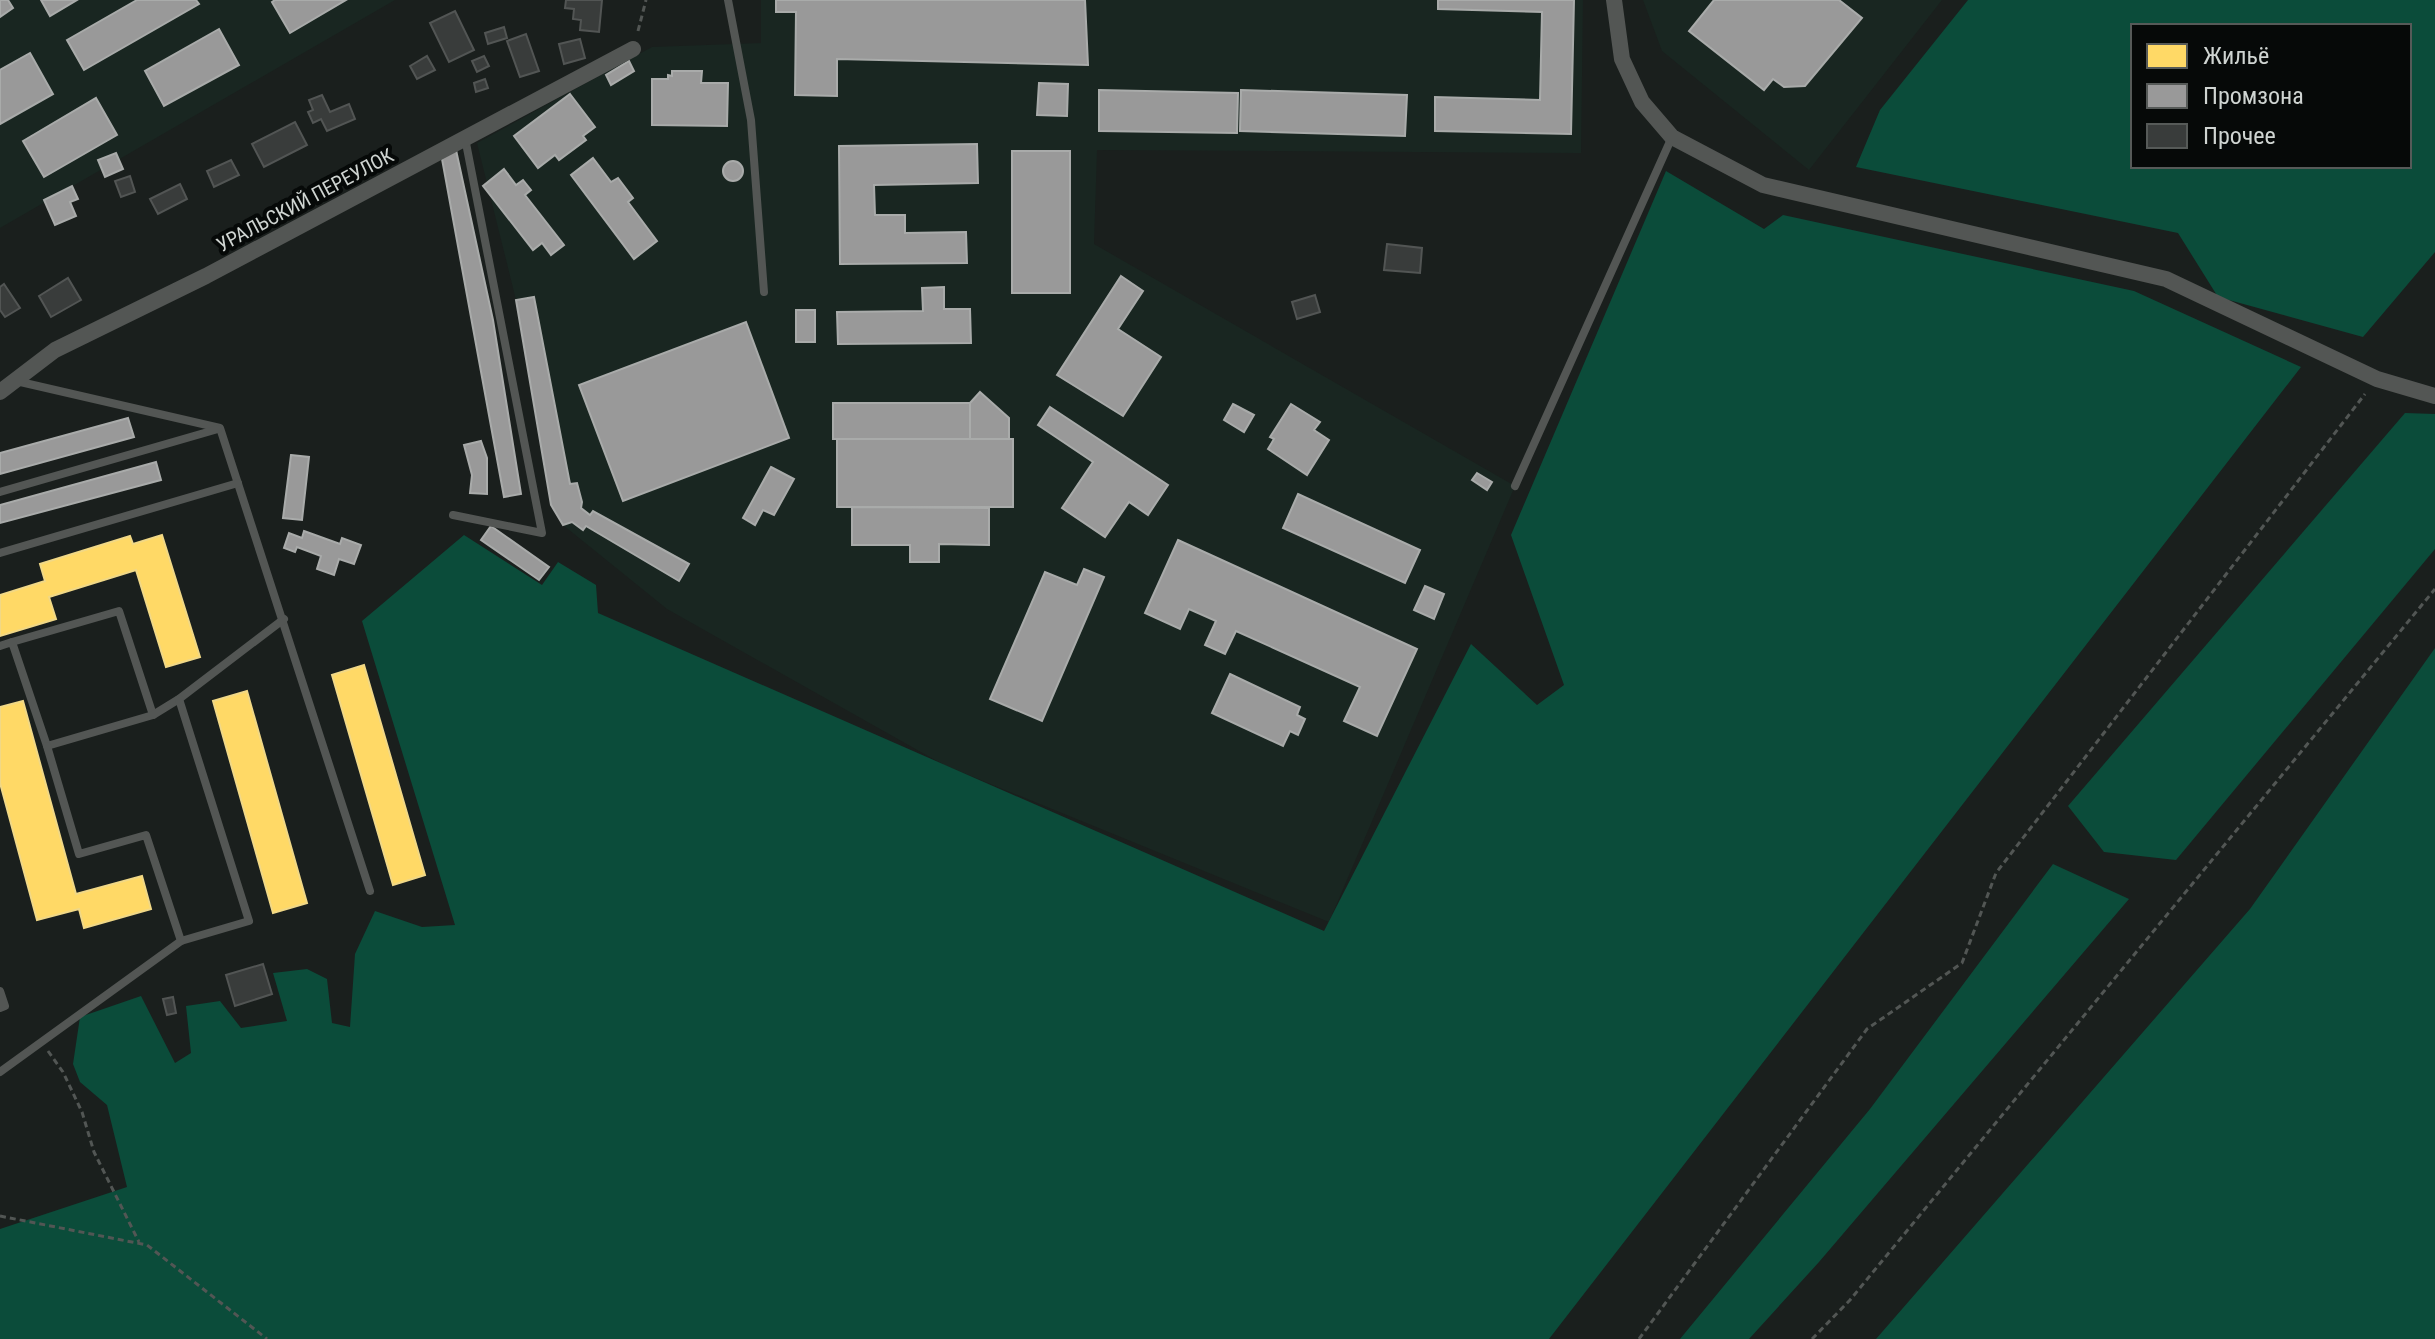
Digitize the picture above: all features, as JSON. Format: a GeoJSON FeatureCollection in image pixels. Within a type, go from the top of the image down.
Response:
{"type":"FeatureCollection","features":[{"type":"Feature","properties":{"kind":"street"},"geometry":{"type":"LineString","coordinates":[[1614,0],[1622,59],[1642,102],[1672,137],[1763,185],[2166,279],[2377,379],[2435,396]]}},
{"type":"Feature","properties":{"kind":"street","name":"УРАЛЬСКИЙ ПЕРЕУЛОК"},"geometry":{"type":"LineString","coordinates":[[0,392],[55,350],[206,276],[633,49]]}},
{"type":"Feature","properties":{"kind":"lane"},"geometry":{"type":"LineString","coordinates":[[728,0],[751,120],[764,292]]}},
{"type":"Feature","properties":{"kind":"lane"},"geometry":{"type":"LineString","coordinates":[[453,515],[542,533],[465,137]]}},
{"type":"Feature","properties":{"kind":"lane"},"geometry":{"type":"LineString","coordinates":[[1515,486],[1672,137]]}},
{"type":"Feature","properties":{"kind":"lane"},"geometry":{"type":"LineString","coordinates":[[15,381],[220,428]]}},
{"type":"Feature","properties":{"kind":"lane"},"geometry":{"type":"LineString","coordinates":[[220,428],[370,891]]}},
{"type":"Feature","properties":{"kind":"lane"},"geometry":{"type":"LineString","coordinates":[[0,492],[220,428]]}},
{"type":"Feature","properties":{"kind":"lane"},"geometry":{"type":"LineString","coordinates":[[0,553],[238,483]]}},
{"type":"Feature","properties":{"kind":"lane"},"geometry":{"type":"LineString","coordinates":[[0,646],[119,611],[153,715]]}},
{"type":"Feature","properties":{"kind":"lane"},"geometry":{"type":"LineString","coordinates":[[47,746],[153,715],[179,699],[284,619]]}},
{"type":"Feature","properties":{"kind":"lane"},"geometry":{"type":"LineString","coordinates":[[12,642],[79,854],[146,835],[181,941]]}},
{"type":"Feature","properties":{"kind":"lane"},"geometry":{"type":"LineString","coordinates":[[0,1072],[181,941],[249,921],[179,699]]}},
{"type":"Feature","properties":{"kind":"lane"},"geometry":{"type":"LineString","coordinates":[[0,991],[5,1006],[0,1008]]}},
{"type":"Feature","properties":{"kind":"path"},"geometry":{"type":"LineString","coordinates":[[633,49],[646,0]]}},
{"type":"Feature","properties":{"kind":"path"},"geometry":{"type":"LineString","coordinates":[[1639,1339],[1867,1029],[1962,963],[1996,873],[2377,379]]}},
{"type":"Feature","properties":{"kind":"path"},"geometry":{"type":"LineString","coordinates":[[1812,1339],[1850,1300],[2435,589]]}},
{"type":"Feature","properties":{"kind":"path"},"geometry":{"type":"LineString","coordinates":[[40,1041],[63,1072],[82,1112],[94,1152],[139,1242]]}},
{"type":"Feature","properties":{"kind":"path"},"geometry":{"type":"LineString","coordinates":[[0,1216],[147,1245],[267,1339]]}},
{"type":"Feature","properties":{"kind":"shaded area"},"geometry":{"type":"Polygon","coordinates":[[[0,0],[395,0],[0,228],[0,0]]]}},
{"type":"Feature","properties":{"kind":"shaded area"},"geometry":{"type":"Polygon","coordinates":[[[761,0],[1583,0],[1581,153],[1097,150],[1094,244],[1515,486],[1329,922],[944,765],[667,609],[563,525],[551,505],[516,300],[477,143],[652,47],[761,43],[761,0]]]}},
{"type":"Feature","properties":{"kind":"shaded area"},"geometry":{"type":"Polygon","coordinates":[[[1643,0],[1942,0],[1809,170],[1662,51],[1643,0]]]}},
{"type":"Feature","properties":{"kind":"green space"},"geometry":{"type":"Polygon","coordinates":[[[1968,0],[2435,0],[2435,252],[2363,337],[2218,297],[2178,233],[1856,167],[1880,110],[1968,0]]]}},
{"type":"Feature","properties":{"kind":"green space"},"geometry":{"type":"Polygon","coordinates":[[[1666,171],[1764,229],[1783,215],[2134,291],[2301,367],[1549,1339],[0,1339],[0,1229],[127,1187],[107,1105],[80,1082],[73,1064],[80,1017],[141,996],[175,1063],[191,1053],[186,1006],[220,1001],[241,1028],[287,1021],[273,973],[307,969],[327,979],[332,1023],[350,1027],[355,954],[375,911],[422,927],[455,925],[362,621],[464,535],[542,585],[558,562],[596,585],[598,613],[1324,931],[1471,644],[1537,705],[1564,685],[1511,535],[1666,171]]]}},
{"type":"Feature","properties":{"kind":"green space"},"geometry":{"type":"Polygon","coordinates":[[[2405,413],[2435,414],[2435,549],[2176,860],[2104,852],[2068,806],[2405,413]]]}},
{"type":"Feature","properties":{"kind":"green space"},"geometry":{"type":"Polygon","coordinates":[[[2435,648],[2435,1339],[1876,1339],[2250,909],[2435,648]]]}},
{"type":"Feature","properties":{"kind":"green space"},"geometry":{"type":"Polygon","coordinates":[[[2053,864],[2129,899],[1819,1262],[1749,1339],[1680,1339],[1870,1109],[2053,864]]]}},
{"type":"Feature","properties":{"kind":"building: Жильё"},"geometry":{"type":"Polygon","coordinates":[[[162,535],[200,657],[166,667],[136,570],[49,597],[56,619],[0,636],[0,595],[45,581],[40,564],[130,536],[133,544],[162,535]]]}},
{"type":"Feature","properties":{"kind":"building: Жильё"},"geometry":{"type":"Polygon","coordinates":[[[364,665],[425,875],[393,885],[332,675],[364,665]]]}},
{"type":"Feature","properties":{"kind":"building: Жильё"},"geometry":{"type":"Polygon","coordinates":[[[247,691],[307,903],[273,913],[213,701],[247,691]]]}},
{"type":"Feature","properties":{"kind":"building: Жильё"},"geometry":{"type":"Polygon","coordinates":[[[23,701],[76,894],[142,876],[151,909],[84,928],[79,909],[37,920],[0,783],[0,707],[23,701]]]}},
{"type":"Feature","properties":{"kind":"building: Промзона"},"geometry":{"type":"Polygon","coordinates":[[[0,0],[8,0],[13,8],[0,17],[0,0]]]}},
{"type":"Feature","properties":{"kind":"building: Промзона"},"geometry":{"type":"Polygon","coordinates":[[[41,0],[77,0],[50,16],[41,0]]]}},
{"type":"Feature","properties":{"kind":"building: Промзона"},"geometry":{"type":"Polygon","coordinates":[[[137,0],[196,0],[199,4],[84,70],[67,40],[137,0]]]}},
{"type":"Feature","properties":{"kind":"building: Промзона"},"geometry":{"type":"Polygon","coordinates":[[[346,0],[290,33],[272,2],[346,0]]]}},
{"type":"Feature","properties":{"kind":"building: Промзона"},"geometry":{"type":"Polygon","coordinates":[[[776,0],[1085,0],[1088,65],[837,59],[837,96],[795,95],[796,12],[776,12],[776,0]]]}},
{"type":"Feature","properties":{"kind":"building: Промзона"},"geometry":{"type":"Polygon","coordinates":[[[1438,0],[1574,0],[1571,134],[1435,131],[1435,97],[1540,100],[1542,12],[1438,9],[1438,0]]]}},
{"type":"Feature","properties":{"kind":"building: Промзона"},"geometry":{"type":"Polygon","coordinates":[[[1714,0],[1839,0],[1862,18],[1805,86],[1784,87],[1773,79],[1764,90],[1689,31],[1714,0]]]}},
{"type":"Feature","properties":{"kind":"building: Промзона"},"geometry":{"type":"Polygon","coordinates":[[[219,29],[239,65],[164,106],[145,71],[219,29]]]}},
{"type":"Feature","properties":{"kind":"building: Промзона"},"geometry":{"type":"Polygon","coordinates":[[[30,53],[53,94],[0,124],[0,70],[30,53]]]}},
{"type":"Feature","properties":{"kind":"building: Промзона"},"geometry":{"type":"Polygon","coordinates":[[[629,61],[634,71],[611,85],[606,75],[629,61]]]}},
{"type":"Feature","properties":{"kind":"building: Промзона"},"geometry":{"type":"Polygon","coordinates":[[[672,71],[702,71],[701,83],[728,83],[727,126],[652,125],[652,79],[668,79],[672,71]]]}},
{"type":"Feature","properties":{"kind":"building: Промзона"},"geometry":{"type":"Polygon","coordinates":[[[1039,83],[1068,84],[1067,116],[1037,115],[1039,83]]]}},
{"type":"Feature","properties":{"kind":"building: Промзона"},"geometry":{"type":"Polygon","coordinates":[[[1099,90],[1238,93],[1237,133],[1099,131],[1099,90]]]}},
{"type":"Feature","properties":{"kind":"building: Промзона"},"geometry":{"type":"Polygon","coordinates":[[[1241,90],[1407,95],[1405,136],[1240,131],[1241,90]]]}},
{"type":"Feature","properties":{"kind":"building: Промзона"},"geometry":{"type":"Polygon","coordinates":[[[570,94],[595,127],[583,136],[586,140],[559,160],[555,155],[538,168],[514,136],[570,94]]]}},
{"type":"Feature","properties":{"kind":"building: Промзона"},"geometry":{"type":"Polygon","coordinates":[[[96,98],[117,135],[44,177],[23,141],[96,98]]]}},
{"type":"Feature","properties":{"kind":"building: Промзона"},"geometry":{"type":"Polygon","coordinates":[[[977,144],[978,183],[874,185],[875,215],[905,215],[905,233],[966,232],[967,263],[840,264],[839,146],[977,144]]]}},
{"type":"Feature","properties":{"kind":"building: Промзона"},"geometry":{"type":"Polygon","coordinates":[[[456,150],[493,320],[521,494],[504,497],[442,159],[456,150]]]}},
{"type":"Feature","properties":{"kind":"building: Промзона"},"geometry":{"type":"Polygon","coordinates":[[[1012,151],[1070,151],[1070,293],[1012,293],[1012,151]]]}},
{"type":"Feature","properties":{"kind":"building: Промзона"},"geometry":{"type":"Polygon","coordinates":[[[116,153],[123,169],[105,177],[98,160],[116,153]]]}},
{"type":"Feature","properties":{"kind":"building: Промзона"},"geometry":{"type":"Polygon","coordinates":[[[593,158],[611,182],[618,178],[633,198],[628,202],[657,241],[634,259],[571,175],[593,158]]]}},
{"type":"Feature","properties":{"kind":"building: Промзона"},"geometry":{"type":"Polygon","coordinates":[[[733,161],[740,164],[743,171],[740,178],[733,181],[726,178],[723,171],[726,164],[733,161]]]}},
{"type":"Feature","properties":{"kind":"building: Промзона"},"geometry":{"type":"Polygon","coordinates":[[[504,169],[516,185],[523,180],[531,190],[525,195],[564,245],[551,255],[542,243],[533,250],[483,186],[504,169]]]}},
{"type":"Feature","properties":{"kind":"building: Промзона"},"geometry":{"type":"Polygon","coordinates":[[[72,186],[78,199],[70,202],[76,216],[55,225],[44,200],[72,186]]]}},
{"type":"Feature","properties":{"kind":"building: Промзона"},"geometry":{"type":"Polygon","coordinates":[[[1121,276],[1143,291],[1118,329],[1161,357],[1123,416],[1057,375],[1121,276]]]}},
{"type":"Feature","properties":{"kind":"building: Промзона"},"geometry":{"type":"Polygon","coordinates":[[[944,287],[944,309],[970,309],[971,343],[838,344],[837,312],[923,311],[922,288],[944,287]]]}},
{"type":"Feature","properties":{"kind":"building: Промзона"},"geometry":{"type":"Polygon","coordinates":[[[534,297],[570,484],[577,483],[581,508],[590,515],[593,511],[689,564],[679,581],[586,526],[583,530],[572,522],[563,525],[551,505],[516,300],[534,297]]]}},
{"type":"Feature","properties":{"kind":"building: Промзона"},"geometry":{"type":"Polygon","coordinates":[[[796,310],[815,310],[815,342],[796,342],[796,310]]]}},
{"type":"Feature","properties":{"kind":"building: Промзона"},"geometry":{"type":"Polygon","coordinates":[[[746,322],[789,438],[623,501],[579,385],[746,322]]]}},
{"type":"Feature","properties":{"kind":"building: Промзона"},"geometry":{"type":"Polygon","coordinates":[[[980,392],[1009,418],[1009,439],[970,439],[970,403],[980,392]]]}},
{"type":"Feature","properties":{"kind":"building: Промзона"},"geometry":{"type":"Polygon","coordinates":[[[833,403],[970,403],[970,439],[833,439],[833,403]]]}},
{"type":"Feature","properties":{"kind":"building: Промзона"},"geometry":{"type":"Polygon","coordinates":[[[1233,404],[1254,415],[1244,432],[1224,420],[1233,404]]]}},
{"type":"Feature","properties":{"kind":"building: Промзона"},"geometry":{"type":"Polygon","coordinates":[[[1291,404],[1320,422],[1314,430],[1329,440],[1307,475],[1268,449],[1274,439],[1270,437],[1291,404]]]}},
{"type":"Feature","properties":{"kind":"building: Промзона"},"geometry":{"type":"Polygon","coordinates":[[[1050,407],[1168,485],[1148,515],[1129,502],[1105,537],[1062,508],[1093,462],[1038,425],[1050,407]]]}},
{"type":"Feature","properties":{"kind":"building: Промзона"},"geometry":{"type":"Polygon","coordinates":[[[128,418],[134,437],[0,474],[0,453],[128,418]]]}},
{"type":"Feature","properties":{"kind":"building: Промзона"},"geometry":{"type":"Polygon","coordinates":[[[837,439],[1013,439],[1013,507],[837,507],[837,439]]]}},
{"type":"Feature","properties":{"kind":"building: Промзона"},"geometry":{"type":"Polygon","coordinates":[[[481,441],[487,458],[487,494],[470,493],[472,475],[464,445],[481,441]]]}},
{"type":"Feature","properties":{"kind":"building: Промзона"},"geometry":{"type":"Polygon","coordinates":[[[291,455],[309,457],[302,520],[283,518],[291,455]]]}},
{"type":"Feature","properties":{"kind":"building: Промзона"},"geometry":{"type":"Polygon","coordinates":[[[156,462],[161,480],[0,523],[0,505],[156,462]]]}},
{"type":"Feature","properties":{"kind":"building: Промзона"},"geometry":{"type":"Polygon","coordinates":[[[771,467],[794,479],[774,515],[763,510],[755,525],[743,518],[771,467]]]}},
{"type":"Feature","properties":{"kind":"building: Промзона"},"geometry":{"type":"Polygon","coordinates":[[[1477,473],[1492,482],[1487,490],[1472,480],[1477,473]]]}},
{"type":"Feature","properties":{"kind":"building: Промзона"},"geometry":{"type":"Polygon","coordinates":[[[1298,494],[1420,550],[1405,583],[1283,528],[1298,494]]]}},
{"type":"Feature","properties":{"kind":"building: Промзона"},"geometry":{"type":"Polygon","coordinates":[[[852,507],[989,508],[989,545],[939,544],[939,562],[910,562],[910,545],[852,545],[852,507]]]}},
{"type":"Feature","properties":{"kind":"building: Промзона"},"geometry":{"type":"Polygon","coordinates":[[[491,526],[549,567],[539,580],[481,540],[491,526]]]}},
{"type":"Feature","properties":{"kind":"building: Промзона"},"geometry":{"type":"Polygon","coordinates":[[[304,531],[340,544],[342,538],[361,545],[354,564],[339,559],[334,575],[317,569],[321,556],[297,547],[295,552],[284,548],[289,533],[302,538],[304,531]]]}},
{"type":"Feature","properties":{"kind":"building: Промзона"},"geometry":{"type":"Polygon","coordinates":[[[1178,540],[1417,649],[1377,736],[1344,721],[1360,687],[1236,631],[1225,654],[1205,645],[1216,621],[1189,609],[1180,629],[1145,613],[1178,540]]]}},
{"type":"Feature","properties":{"kind":"building: Промзона"},"geometry":{"type":"Polygon","coordinates":[[[1084,569],[1104,577],[1042,721],[990,699],[1045,572],[1077,585],[1084,569]]]}},
{"type":"Feature","properties":{"kind":"building: Промзона"},"geometry":{"type":"Polygon","coordinates":[[[1425,586],[1444,594],[1434,619],[1414,610],[1425,586]]]}},
{"type":"Feature","properties":{"kind":"building: Промзона"},"geometry":{"type":"Polygon","coordinates":[[[1230,674],[1300,707],[1297,715],[1305,719],[1298,735],[1290,731],[1283,746],[1212,713],[1230,674]]]}},
{"type":"Feature","properties":{"kind":"building: Прочее"},"geometry":{"type":"Polygon","coordinates":[[[566,0],[602,0],[599,32],[580,30],[581,20],[573,19],[574,9],[565,8],[566,0]]]}},
{"type":"Feature","properties":{"kind":"building: Прочее"},"geometry":{"type":"Polygon","coordinates":[[[455,11],[474,50],[449,62],[430,23],[455,11]]]}},
{"type":"Feature","properties":{"kind":"building: Прочее"},"geometry":{"type":"Polygon","coordinates":[[[504,27],[507,38],[488,44],[485,33],[504,27]]]}},
{"type":"Feature","properties":{"kind":"building: Прочее"},"geometry":{"type":"Polygon","coordinates":[[[526,34],[539,71],[520,77],[507,41],[526,34]]]}},
{"type":"Feature","properties":{"kind":"building: Прочее"},"geometry":{"type":"Polygon","coordinates":[[[580,39],[585,58],[564,64],[559,44],[580,39]]]}},
{"type":"Feature","properties":{"kind":"building: Прочее"},"geometry":{"type":"Polygon","coordinates":[[[427,56],[435,70],[417,79],[410,66],[427,56]]]}},
{"type":"Feature","properties":{"kind":"building: Прочее"},"geometry":{"type":"Polygon","coordinates":[[[484,56],[489,66],[477,72],[472,61],[484,56]]]}},
{"type":"Feature","properties":{"kind":"building: Прочее"},"geometry":{"type":"Polygon","coordinates":[[[485,79],[488,88],[476,92],[474,83],[485,79]]]}},
{"type":"Feature","properties":{"kind":"building: Прочее"},"geometry":{"type":"Polygon","coordinates":[[[322,95],[330,112],[349,104],[355,119],[327,131],[321,119],[313,123],[308,112],[313,110],[309,100],[322,95]]]}},
{"type":"Feature","properties":{"kind":"building: Прочее"},"geometry":{"type":"Polygon","coordinates":[[[295,122],[307,145],[264,167],[252,144],[295,122]]]}},
{"type":"Feature","properties":{"kind":"building: Прочее"},"geometry":{"type":"Polygon","coordinates":[[[231,160],[239,175],[214,187],[207,171],[231,160]]]}},
{"type":"Feature","properties":{"kind":"building: Прочее"},"geometry":{"type":"Polygon","coordinates":[[[130,176],[135,192],[121,197],[115,181],[130,176]]]}},
{"type":"Feature","properties":{"kind":"building: Прочее"},"geometry":{"type":"Polygon","coordinates":[[[180,184],[187,199],[158,214],[150,199],[180,184]]]}},
{"type":"Feature","properties":{"kind":"building: Прочее"},"geometry":{"type":"Polygon","coordinates":[[[1387,244],[1422,248],[1420,273],[1384,270],[1387,244]]]}},
{"type":"Feature","properties":{"kind":"building: Прочее"},"geometry":{"type":"Polygon","coordinates":[[[68,278],[81,300],[51,317],[39,296],[68,278]]]}},
{"type":"Feature","properties":{"kind":"building: Прочее"},"geometry":{"type":"Polygon","coordinates":[[[4,284],[20,308],[5,317],[0,310],[0,287],[4,284]]]}},
{"type":"Feature","properties":{"kind":"building: Прочее"},"geometry":{"type":"Polygon","coordinates":[[[1315,295],[1320,312],[1297,319],[1292,302],[1315,295]]]}},
{"type":"Feature","properties":{"kind":"building: Прочее"},"geometry":{"type":"Polygon","coordinates":[[[263,964],[272,994],[235,1006],[226,975],[263,964]]]}},
{"type":"Feature","properties":{"kind":"building: Прочее"},"geometry":{"type":"Polygon","coordinates":[[[173,997],[176,1013],[167,1015],[163,999],[173,997]]]}}]}
